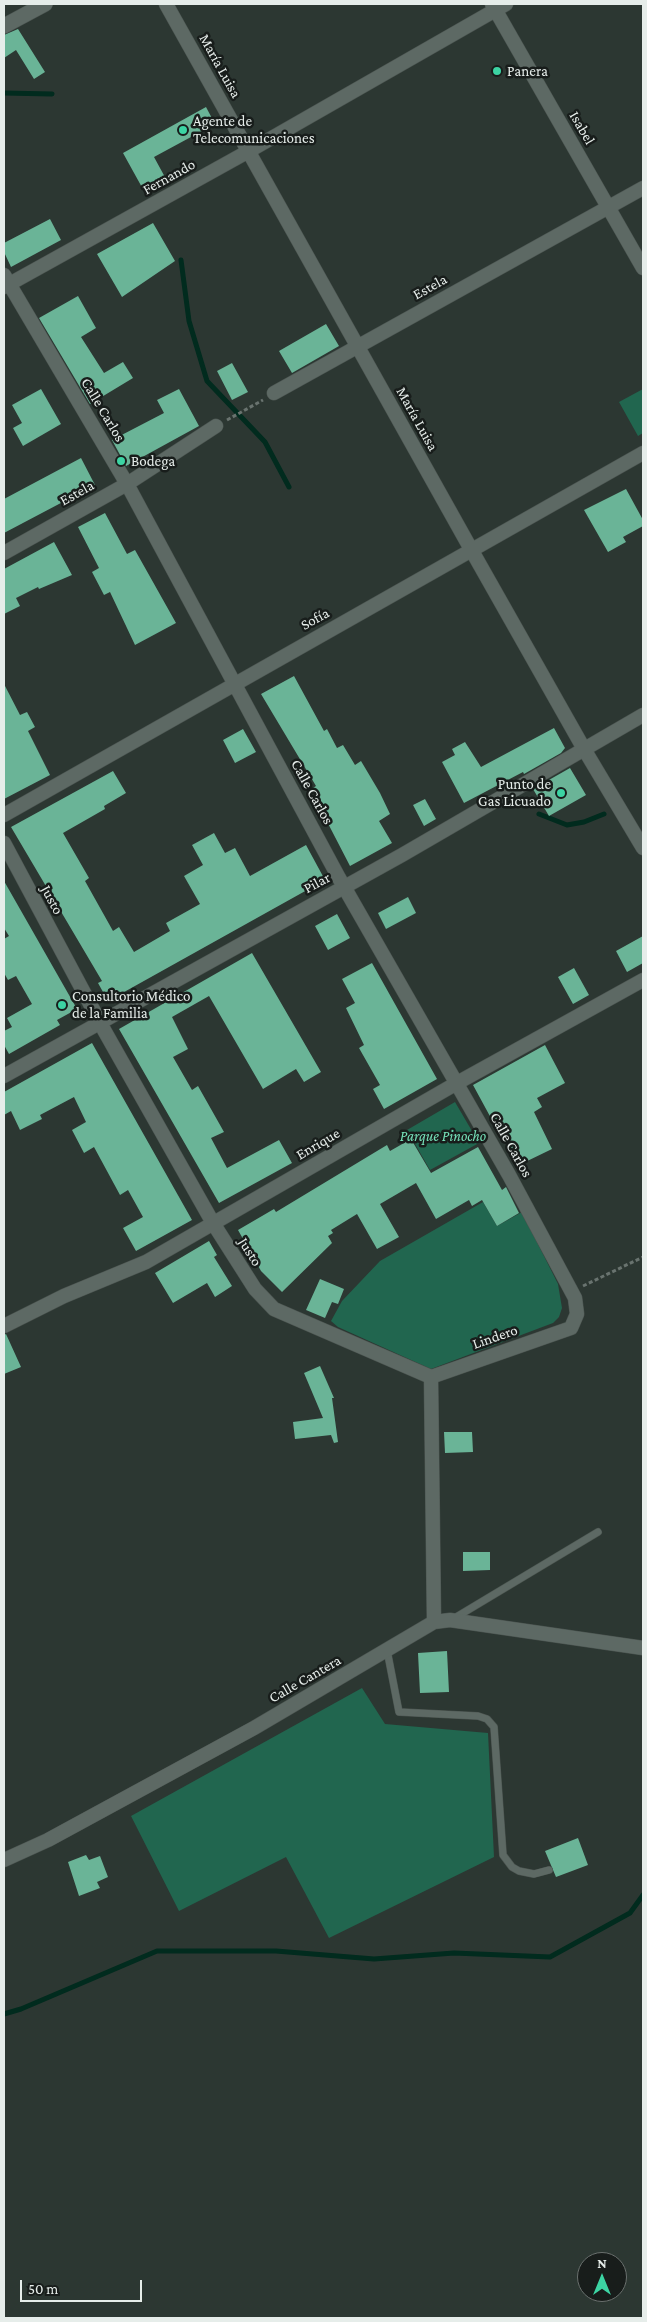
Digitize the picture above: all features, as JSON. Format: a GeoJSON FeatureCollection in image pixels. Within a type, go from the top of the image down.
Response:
{"type":"FeatureCollection","features":[{"type":"Feature","properties":{"kind":"main road"},"geometry":{"type":"LineString","coordinates":[[4,26],[45,4]]}},
{"type":"Feature","properties":{"kind":"street","name":"María Luisa"},"geometry":{"type":"LineString","coordinates":[[166,4],[472,551],[584,749],[643,848]]}},
{"type":"Feature","properties":{"kind":"street","name":"Fernando"},"geometry":{"type":"LineString","coordinates":[[6,282],[170,196],[498,6]]}},
{"type":"Feature","properties":{"kind":"street","name":"Isabel"},"geometry":{"type":"LineString","coordinates":[[498,6],[643,268]]}},
{"type":"Feature","properties":{"kind":"street","name":"Estela"},"geometry":{"type":"LineString","coordinates":[[274,394],[643,188]]}},
{"type":"Feature","properties":{"kind":"street","name":"Calle Carlos"},"geometry":{"type":"LineString","coordinates":[[6,282],[127,484],[344,886],[457,1083],[571,1291],[577,1314],[571,1328]]}},
{"type":"Feature","properties":{"kind":"street","name":"Estela"},"geometry":{"type":"LineString","coordinates":[[4,553],[127,484],[216,426]]}},
{"type":"Feature","properties":{"kind":"street","name":"Sofía"},"geometry":{"type":"LineString","coordinates":[[4,814],[643,453]]}},
{"type":"Feature","properties":{"kind":"street","name":"Pilar"},"geometry":{"type":"LineString","coordinates":[[4,1076],[344,886],[643,715]]}},
{"type":"Feature","properties":{"kind":"street","name":"Justo"},"geometry":{"type":"LineString","coordinates":[[4,843],[100,1022],[213,1223],[255,1289],[274,1309],[431,1377]]}},
{"type":"Feature","properties":{"kind":"street","name":"Enrique"},"geometry":{"type":"LineString","coordinates":[[4,1326],[64,1296],[146,1262],[457,1083],[643,980]]}},
{"type":"Feature","properties":{"kind":"street","name":"Lindero"},"geometry":{"type":"LineString","coordinates":[[431,1377],[571,1328]]}},
{"type":"Feature","properties":{"kind":"street"},"geometry":{"type":"LineString","coordinates":[[431,1377],[434,1622]]}},
{"type":"Feature","properties":{"kind":"street","name":"Calle Cantera"},"geometry":{"type":"LineString","coordinates":[[4,1860],[48,1840],[254,1728],[434,1622],[450,1620],[643,1648]]}},
{"type":"Feature","properties":{"kind":"lane"},"geometry":{"type":"LineString","coordinates":[[450,1620],[598,1532]]}},
{"type":"Feature","properties":{"kind":"lane"},"geometry":{"type":"LineString","coordinates":[[387,1650],[399,1712],[478,1716],[487,1719],[494,1727],[503,1855],[512,1867],[519,1871],[534,1874],[550,1870]]}},
{"type":"Feature","properties":{"kind":"path"},"geometry":{"type":"LineString","coordinates":[[234,416],[274,394]]}},
{"type":"Feature","properties":{"kind":"path"},"geometry":{"type":"LineString","coordinates":[[571,1291],[643,1257]]}},
{"type":"Feature","properties":{"kind":"green space"},"geometry":{"type":"Polygon","coordinates":[[[643,389],[643,433],[638,436],[619,402],[643,389]]]}},
{"type":"Feature","properties":{"kind":"green space","name":"Parque Pinocho"},"geometry":{"type":"Polygon","coordinates":[[[455,1102],[479,1143],[430,1170],[407,1130],[455,1102]]]}},
{"type":"Feature","properties":{"kind":"green space"},"geometry":{"type":"Polygon","coordinates":[[[483,1202],[497,1226],[522,1212],[558,1284],[562,1308],[559,1317],[553,1323],[431,1369],[338,1327],[331,1321],[342,1301],[380,1261],[483,1202]]]}},
{"type":"Feature","properties":{"kind":"green space"},"geometry":{"type":"Polygon","coordinates":[[[362,1688],[385,1724],[488,1733],[494,1857],[329,1938],[286,1857],[179,1911],[131,1816],[362,1688]]]}},
{"type":"Feature","properties":{"kind":"building"},"geometry":{"type":"Polygon","coordinates":[[[18,29],[45,72],[34,79],[16,50],[4,58],[4,35],[18,29]]]}},
{"type":"Feature","properties":{"kind":"building"},"geometry":{"type":"Polygon","coordinates":[[[206,107],[215,124],[154,157],[166,179],[144,191],[123,153],[206,107]]]}},
{"type":"Feature","properties":{"kind":"building"},"geometry":{"type":"Polygon","coordinates":[[[50,219],[61,240],[11,267],[4,252],[4,243],[50,219]]]}},
{"type":"Feature","properties":{"kind":"building"},"geometry":{"type":"Polygon","coordinates":[[[153,223],[175,261],[122,297],[97,254],[153,223]]]}},
{"type":"Feature","properties":{"kind":"building"},"geometry":{"type":"Polygon","coordinates":[[[78,296],[96,328],[81,337],[104,373],[123,362],[133,378],[90,404],[39,318],[78,296]]]}},
{"type":"Feature","properties":{"kind":"building"},"geometry":{"type":"Polygon","coordinates":[[[326,324],[339,346],[292,373],[279,351],[326,324]]]}},
{"type":"Feature","properties":{"kind":"building"},"geometry":{"type":"Polygon","coordinates":[[[232,363],[248,392],[232,400],[217,371],[232,363]]]}},
{"type":"Feature","properties":{"kind":"building"},"geometry":{"type":"Polygon","coordinates":[[[41,389],[61,424],[23,446],[13,428],[22,423],[12,405],[41,389]]]}},
{"type":"Feature","properties":{"kind":"building"},"geometry":{"type":"Polygon","coordinates":[[[179,389],[199,426],[126,466],[112,440],[164,413],[157,400],[179,389]]]}},
{"type":"Feature","properties":{"kind":"building"},"geometry":{"type":"Polygon","coordinates":[[[81,458],[95,485],[4,533],[4,499],[81,458]]]}},
{"type":"Feature","properties":{"kind":"building"},"geometry":{"type":"Polygon","coordinates":[[[626,489],[643,520],[643,526],[623,537],[626,542],[608,552],[584,510],[626,489]]]}},
{"type":"Feature","properties":{"kind":"building"},"geometry":{"type":"Polygon","coordinates":[[[105,513],[127,554],[135,550],[176,623],[135,645],[110,592],[104,595],[92,572],[99,568],[78,527],[105,513]]]}},
{"type":"Feature","properties":{"kind":"building"},"geometry":{"type":"Polygon","coordinates":[[[54,542],[72,575],[39,589],[38,587],[16,598],[20,606],[4,614],[4,569],[54,542]]]}},
{"type":"Feature","properties":{"kind":"building"},"geometry":{"type":"Polygon","coordinates":[[[294,676],[324,731],[327,729],[337,748],[343,745],[355,765],[361,761],[390,814],[379,821],[392,843],[350,866],[320,808],[324,806],[313,788],[316,786],[261,694],[294,676]]]}},
{"type":"Feature","properties":{"kind":"building"},"geometry":{"type":"Polygon","coordinates":[[[4,684],[20,715],[27,712],[35,727],[28,731],[50,775],[4,799],[4,684]]]}},
{"type":"Feature","properties":{"kind":"building"},"geometry":{"type":"Polygon","coordinates":[[[554,728],[565,748],[561,753],[524,774],[523,772],[464,803],[442,762],[455,755],[452,749],[465,742],[481,767],[554,728]]]}},
{"type":"Feature","properties":{"kind":"building"},"geometry":{"type":"Polygon","coordinates":[[[243,729],[256,752],[235,763],[223,740],[243,729]]]}},
{"type":"Feature","properties":{"kind":"building","name":"Punto de Gas Licuado"},"geometry":{"type":"Polygon","coordinates":[[[570,768],[586,795],[549,816],[533,789],[570,768]]]}},
{"type":"Feature","properties":{"kind":"building"},"geometry":{"type":"Polygon","coordinates":[[[113,771],[126,793],[104,806],[105,809],[63,833],[89,878],[85,881],[113,931],[119,927],[134,952],[170,931],[166,923],[200,904],[184,876],[203,865],[192,845],[214,833],[225,853],[235,848],[250,876],[306,845],[325,880],[108,1001],[98,983],[102,981],[11,827],[113,771]]]}},
{"type":"Feature","properties":{"kind":"building"},"geometry":{"type":"Polygon","coordinates":[[[425,799],[436,819],[424,826],[413,805],[425,799]]]}},
{"type":"Feature","properties":{"kind":"building"},"geometry":{"type":"Polygon","coordinates":[[[4,881],[77,1009],[57,1020],[60,1025],[9,1054],[4,1045],[4,1031],[12,1027],[7,1018],[32,1004],[16,976],[8,980],[4,973],[4,939],[9,936],[4,928],[4,881]]]}},
{"type":"Feature","properties":{"kind":"building"},"geometry":{"type":"Polygon","coordinates":[[[408,897],[416,913],[386,929],[378,913],[408,897]]]}},
{"type":"Feature","properties":{"kind":"building"},"geometry":{"type":"Polygon","coordinates":[[[337,914],[350,938],[328,950],[315,926],[337,914]]]}},
{"type":"Feature","properties":{"kind":"building"},"geometry":{"type":"Polygon","coordinates":[[[643,936],[643,963],[627,972],[616,951],[643,936]]]}},
{"type":"Feature","properties":{"kind":"building"},"geometry":{"type":"Polygon","coordinates":[[[252,953],[321,1072],[304,1082],[296,1069],[263,1089],[209,996],[172,1017],[188,1049],[173,1057],[192,1090],[198,1086],[224,1132],[211,1138],[227,1168],[279,1140],[292,1163],[219,1203],[119,1029],[252,953]]]}},
{"type":"Feature","properties":{"kind":"building"},"geometry":{"type":"Polygon","coordinates":[[[372,963],[437,1079],[384,1109],[373,1089],[380,1085],[359,1048],[364,1045],[346,1008],[355,1003],[342,979],[372,963]]]}},
{"type":"Feature","properties":{"kind":"building"},"geometry":{"type":"Polygon","coordinates":[[[574,968],[589,995],[573,1004],[558,977],[574,968]]]}},
{"type":"Feature","properties":{"kind":"building"},"geometry":{"type":"Polygon","coordinates":[[[92,1043],[192,1220],[136,1251],[123,1228],[143,1217],[128,1190],[120,1195],[94,1147],[84,1153],[72,1130],[86,1122],[74,1097],[40,1115],[42,1119],[20,1130],[11,1111],[4,1115],[4,1092],[92,1043]]]}},
{"type":"Feature","properties":{"kind":"building"},"geometry":{"type":"Polygon","coordinates":[[[545,1045],[565,1083],[537,1098],[542,1107],[534,1112],[552,1149],[519,1165],[501,1129],[498,1131],[473,1085],[545,1045]]]}},
{"type":"Feature","properties":{"kind":"building"},"geometry":{"type":"Polygon","coordinates":[[[411,1139],[431,1173],[478,1147],[502,1190],[506,1187],[519,1213],[497,1226],[482,1200],[472,1206],[469,1200],[436,1219],[416,1183],[380,1204],[399,1237],[377,1249],[357,1214],[331,1230],[333,1233],[328,1236],[332,1243],[282,1292],[261,1271],[238,1230],[274,1209],[276,1212],[387,1145],[390,1151],[411,1139]]]}},
{"type":"Feature","properties":{"kind":"building"},"geometry":{"type":"Polygon","coordinates":[[[209,1241],[217,1255],[214,1257],[232,1286],[215,1297],[207,1283],[173,1303],[155,1273],[209,1241]]]}},
{"type":"Feature","properties":{"kind":"building"},"geometry":{"type":"Polygon","coordinates":[[[320,1279],[344,1289],[338,1304],[332,1302],[325,1318],[306,1310],[320,1279]]]}},
{"type":"Feature","properties":{"kind":"building"},"geometry":{"type":"Polygon","coordinates":[[[6,1334],[21,1367],[4,1374],[4,1335],[6,1334]]]}},
{"type":"Feature","properties":{"kind":"building"},"geometry":{"type":"Polygon","coordinates":[[[320,1366],[334,1398],[332,1398],[338,1442],[334,1443],[331,1435],[295,1439],[293,1422],[323,1418],[304,1373],[320,1366]]]}},
{"type":"Feature","properties":{"kind":"building"},"geometry":{"type":"Polygon","coordinates":[[[444,1432],[472,1432],[473,1452],[445,1453],[444,1432]]]}},
{"type":"Feature","properties":{"kind":"building"},"geometry":{"type":"Polygon","coordinates":[[[463,1552],[490,1552],[490,1570],[463,1571],[463,1552]]]}},
{"type":"Feature","properties":{"kind":"building"},"geometry":{"type":"Polygon","coordinates":[[[447,1651],[449,1692],[420,1693],[418,1653],[447,1651]]]}},
{"type":"Feature","properties":{"kind":"building"},"geometry":{"type":"Polygon","coordinates":[[[578,1838],[588,1865],[556,1877],[545,1851],[578,1838]]]}},
{"type":"Feature","properties":{"kind":"building"},"geometry":{"type":"Polygon","coordinates":[[[86,1855],[89,1860],[100,1856],[108,1877],[97,1882],[100,1888],[79,1896],[68,1862],[86,1855]]]}},
{"type":"Feature","properties":{"kind":"waterway"},"geometry":{"type":"LineString","coordinates":[[4,93],[52,94]]}},
{"type":"Feature","properties":{"kind":"waterway"},"geometry":{"type":"LineString","coordinates":[[181,260],[189,321],[207,381],[265,442],[289,487]]}},
{"type":"Feature","properties":{"kind":"waterway"},"geometry":{"type":"LineString","coordinates":[[539,814],[567,825],[584,822],[604,814]]}},
{"type":"Feature","properties":{"kind":"waterway"},"geometry":{"type":"LineString","coordinates":[[4,2014],[21,2009],[157,1951],[276,1951],[374,1959],[454,1953],[550,1957],[630,1913],[643,1895]]}},
{"type":"Feature","properties":{"kind":"place","name":"Panera"},"geometry":{"type":"Point","coordinates":[497,71]}},
{"type":"Feature","properties":{"kind":"place","name":"Agente de Telecomunicaciones"},"geometry":{"type":"Point","coordinates":[183,130]}},
{"type":"Feature","properties":{"kind":"place","name":"Bodega"},"geometry":{"type":"Point","coordinates":[121,461]}},
{"type":"Feature","properties":{"kind":"place","name":"Punto de Gas Licuado"},"geometry":{"type":"Point","coordinates":[561,793]}},
{"type":"Feature","properties":{"kind":"place","name":"Consultorio Médico de la Familia"},"geometry":{"type":"Point","coordinates":[62,1005]}}]}
